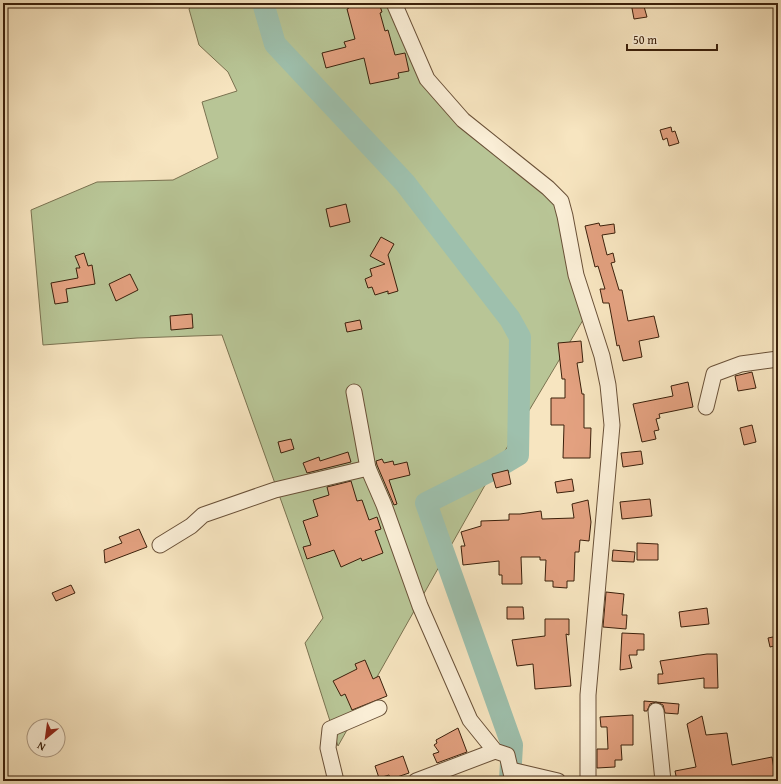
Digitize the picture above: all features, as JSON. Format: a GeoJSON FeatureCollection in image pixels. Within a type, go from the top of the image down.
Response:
{"type":"FeatureCollection","features":[{"type":"Feature","properties":{"kind":"street"},"geometry":{"type":"LineString","coordinates":[[394,3],[427,79],[463,120],[548,188],[561,201],[576,275],[602,356],[608,384],[612,425],[588,695],[588,781]]}},
{"type":"Feature","properties":{"kind":"street"},"geometry":{"type":"LineString","coordinates":[[706,408],[714,374],[741,364],[778,359]]}},
{"type":"Feature","properties":{"kind":"street"},"geometry":{"type":"LineString","coordinates":[[354,392],[368,468],[384,505],[420,606],[470,720],[507,764]]}},
{"type":"Feature","properties":{"kind":"street"},"geometry":{"type":"LineString","coordinates":[[160,545],[191,526],[203,515],[275,490],[368,468]]}},
{"type":"Feature","properties":{"kind":"street"},"geometry":{"type":"LineString","coordinates":[[336,781],[328,748],[330,729],[379,708]]}},
{"type":"Feature","properties":{"kind":"street"},"geometry":{"type":"LineString","coordinates":[[656,711],[663,781]]}},
{"type":"Feature","properties":{"kind":"street"},"geometry":{"type":"LineString","coordinates":[[416,781],[507,764],[558,781]]}},
{"type":"Feature","properties":{"kind":"green space"},"geometry":{"type":"Polygon","coordinates":[[[193,3],[391,3],[425,81],[556,202],[583,320],[493,471],[338,746],[305,643],[323,618],[222,335],[137,338],[43,345],[31,210],[97,182],[173,180],[218,158],[202,102],[237,91],[228,72],[199,45],[189,9],[193,3]]]}},
{"type":"Feature","properties":{"kind":"building"},"geometry":{"type":"Polygon","coordinates":[[[347,3],[379,3],[385,31],[388,30],[395,55],[405,53],[409,71],[398,73],[399,78],[370,84],[364,58],[326,68],[322,53],[346,47],[344,42],[355,39],[347,9],[349,8],[347,3]]]}},
{"type":"Feature","properties":{"kind":"building"},"geometry":{"type":"Polygon","coordinates":[[[631,3],[643,3],[647,17],[634,19],[631,3]]]}},
{"type":"Feature","properties":{"kind":"building"},"geometry":{"type":"Polygon","coordinates":[[[671,127],[672,132],[675,131],[679,143],[669,146],[667,138],[663,140],[660,130],[671,127]]]}},
{"type":"Feature","properties":{"kind":"building"},"geometry":{"type":"Polygon","coordinates":[[[346,204],[350,222],[330,227],[326,209],[346,204]]]}},
{"type":"Feature","properties":{"kind":"building"},"geometry":{"type":"Polygon","coordinates":[[[599,223],[600,226],[614,224],[615,233],[602,235],[607,255],[613,253],[615,262],[611,263],[619,290],[622,290],[628,321],[654,316],[659,337],[639,341],[642,357],[623,361],[619,345],[617,346],[609,303],[603,303],[600,289],[605,289],[598,266],[595,267],[585,226],[599,223]]]}},
{"type":"Feature","properties":{"kind":"building"},"geometry":{"type":"Polygon","coordinates":[[[381,237],[394,244],[388,255],[398,291],[388,294],[388,291],[375,295],[372,287],[368,288],[365,279],[372,276],[370,269],[385,264],[370,256],[381,237]]]}},
{"type":"Feature","properties":{"kind":"building"},"geometry":{"type":"Polygon","coordinates":[[[84,253],[88,266],[92,265],[95,284],[66,289],[68,302],[55,304],[51,283],[78,278],[76,268],[80,268],[75,256],[84,253]]]}},
{"type":"Feature","properties":{"kind":"building"},"geometry":{"type":"Polygon","coordinates":[[[130,274],[138,290],[116,301],[109,284],[130,274]]]}},
{"type":"Feature","properties":{"kind":"building"},"geometry":{"type":"Polygon","coordinates":[[[192,314],[193,328],[171,330],[170,316],[192,314]]]}},
{"type":"Feature","properties":{"kind":"building"},"geometry":{"type":"Polygon","coordinates":[[[360,320],[362,329],[347,332],[345,323],[360,320]]]}},
{"type":"Feature","properties":{"kind":"building"},"geometry":{"type":"Polygon","coordinates":[[[581,341],[583,362],[577,363],[582,394],[584,394],[584,428],[591,428],[590,458],[563,458],[564,425],[551,425],[551,398],[565,398],[565,379],[562,379],[558,343],[581,341]]]}},
{"type":"Feature","properties":{"kind":"building"},"geometry":{"type":"Polygon","coordinates":[[[752,372],[756,388],[738,391],[735,376],[752,372]]]}},
{"type":"Feature","properties":{"kind":"building"},"geometry":{"type":"Polygon","coordinates":[[[688,382],[693,407],[659,414],[660,418],[656,419],[659,430],[654,431],[656,439],[642,442],[633,404],[673,396],[671,386],[688,382]]]}},
{"type":"Feature","properties":{"kind":"building"},"geometry":{"type":"Polygon","coordinates":[[[752,425],[756,442],[744,445],[740,428],[752,425]]]}},
{"type":"Feature","properties":{"kind":"building"},"geometry":{"type":"Polygon","coordinates":[[[291,439],[294,449],[281,453],[278,442],[291,439]]]}},
{"type":"Feature","properties":{"kind":"building"},"geometry":{"type":"Polygon","coordinates":[[[641,451],[643,464],[623,467],[621,453],[641,451]]]}},
{"type":"Feature","properties":{"kind":"building"},"geometry":{"type":"Polygon","coordinates":[[[348,452],[351,462],[307,473],[303,463],[319,457],[320,461],[348,452]]]}},
{"type":"Feature","properties":{"kind":"building"},"geometry":{"type":"Polygon","coordinates":[[[382,459],[384,463],[393,461],[394,465],[407,462],[410,475],[389,480],[397,504],[394,505],[377,465],[376,461],[382,459]]]}},
{"type":"Feature","properties":{"kind":"building"},"geometry":{"type":"Polygon","coordinates":[[[508,470],[511,484],[496,488],[492,474],[508,470]]]}},
{"type":"Feature","properties":{"kind":"building"},"geometry":{"type":"Polygon","coordinates":[[[572,479],[574,491],[557,493],[555,482],[572,479]]]}},
{"type":"Feature","properties":{"kind":"building"},"geometry":{"type":"Polygon","coordinates":[[[351,481],[357,501],[362,500],[369,520],[377,517],[381,529],[375,531],[383,553],[362,561],[361,558],[341,567],[334,550],[307,559],[303,547],[311,545],[303,521],[318,516],[313,500],[329,495],[327,487],[351,481]]]}},
{"type":"Feature","properties":{"kind":"building"},"geometry":{"type":"Polygon","coordinates":[[[650,499],[652,516],[622,519],[620,502],[650,499]]]}},
{"type":"Feature","properties":{"kind":"building"},"geometry":{"type":"Polygon","coordinates":[[[588,500],[591,522],[589,541],[580,540],[579,552],[575,552],[574,581],[567,581],[567,588],[553,587],[553,581],[545,581],[546,560],[540,560],[540,557],[521,557],[522,584],[502,584],[502,575],[499,575],[499,561],[463,565],[461,546],[465,546],[461,532],[481,526],[481,521],[509,520],[509,514],[541,511],[542,519],[574,518],[572,504],[588,500]]]}},
{"type":"Feature","properties":{"kind":"building"},"geometry":{"type":"Polygon","coordinates":[[[139,529],[147,547],[105,563],[104,550],[122,543],[119,537],[139,529]]]}},
{"type":"Feature","properties":{"kind":"building"},"geometry":{"type":"Polygon","coordinates":[[[637,543],[658,544],[658,560],[637,560],[637,543]]]}},
{"type":"Feature","properties":{"kind":"building"},"geometry":{"type":"Polygon","coordinates":[[[613,550],[635,552],[634,562],[612,561],[613,550]]]}},
{"type":"Feature","properties":{"kind":"building"},"geometry":{"type":"Polygon","coordinates":[[[71,585],[75,593],[56,601],[52,593],[71,585]]]}},
{"type":"Feature","properties":{"kind":"building"},"geometry":{"type":"Polygon","coordinates":[[[606,592],[624,594],[622,615],[627,615],[626,629],[603,627],[606,592]]]}},
{"type":"Feature","properties":{"kind":"building"},"geometry":{"type":"Polygon","coordinates":[[[507,607],[523,607],[524,619],[507,619],[507,607]]]}},
{"type":"Feature","properties":{"kind":"building"},"geometry":{"type":"Polygon","coordinates":[[[707,608],[709,624],[681,627],[679,612],[707,608]]]}},
{"type":"Feature","properties":{"kind":"building"},"geometry":{"type":"Polygon","coordinates":[[[545,619],[569,619],[569,635],[566,634],[571,686],[535,689],[533,664],[517,666],[512,640],[545,636],[545,619]]]}},
{"type":"Feature","properties":{"kind":"building"},"geometry":{"type":"Polygon","coordinates":[[[622,633],[644,634],[644,650],[637,650],[637,655],[629,655],[632,668],[620,670],[622,633]]]}},
{"type":"Feature","properties":{"kind":"building"},"geometry":{"type":"Polygon","coordinates":[[[778,636],[778,645],[770,647],[768,638],[778,636]]]}},
{"type":"Feature","properties":{"kind":"building"},"geometry":{"type":"Polygon","coordinates":[[[707,654],[717,654],[718,688],[704,688],[704,678],[658,684],[658,674],[663,674],[660,661],[707,654]]]}},
{"type":"Feature","properties":{"kind":"building"},"geometry":{"type":"Polygon","coordinates":[[[365,660],[373,679],[379,676],[387,696],[352,710],[345,694],[341,696],[333,681],[357,669],[355,664],[365,660]]]}},
{"type":"Feature","properties":{"kind":"building"},"geometry":{"type":"Polygon","coordinates":[[[644,701],[656,702],[650,704],[647,711],[644,711],[644,701]]]}},
{"type":"Feature","properties":{"kind":"building"},"geometry":{"type":"Polygon","coordinates":[[[656,702],[679,704],[678,714],[665,713],[663,705],[656,702]]]}},
{"type":"Feature","properties":{"kind":"building"},"geometry":{"type":"Polygon","coordinates":[[[633,715],[633,745],[621,745],[622,760],[615,760],[615,767],[597,768],[597,749],[608,749],[607,727],[601,727],[600,717],[633,715]]]}},
{"type":"Feature","properties":{"kind":"building"},"geometry":{"type":"Polygon","coordinates":[[[702,716],[706,735],[727,733],[732,765],[772,757],[776,781],[677,781],[675,771],[696,767],[687,724],[702,716]]]}},
{"type":"Feature","properties":{"kind":"building"},"geometry":{"type":"Polygon","coordinates":[[[458,728],[467,752],[437,763],[433,754],[439,752],[434,745],[437,743],[436,740],[458,728]]]}},
{"type":"Feature","properties":{"kind":"building"},"geometry":{"type":"Polygon","coordinates":[[[403,756],[409,773],[391,779],[389,775],[379,778],[375,766],[403,756]]]}},
{"type":"Feature","properties":{"kind":"waterway"},"geometry":{"type":"LineString","coordinates":[[263,3],[275,44],[405,183],[510,319],[520,337],[518,455],[496,468],[426,503],[512,745],[510,780]]}}]}
